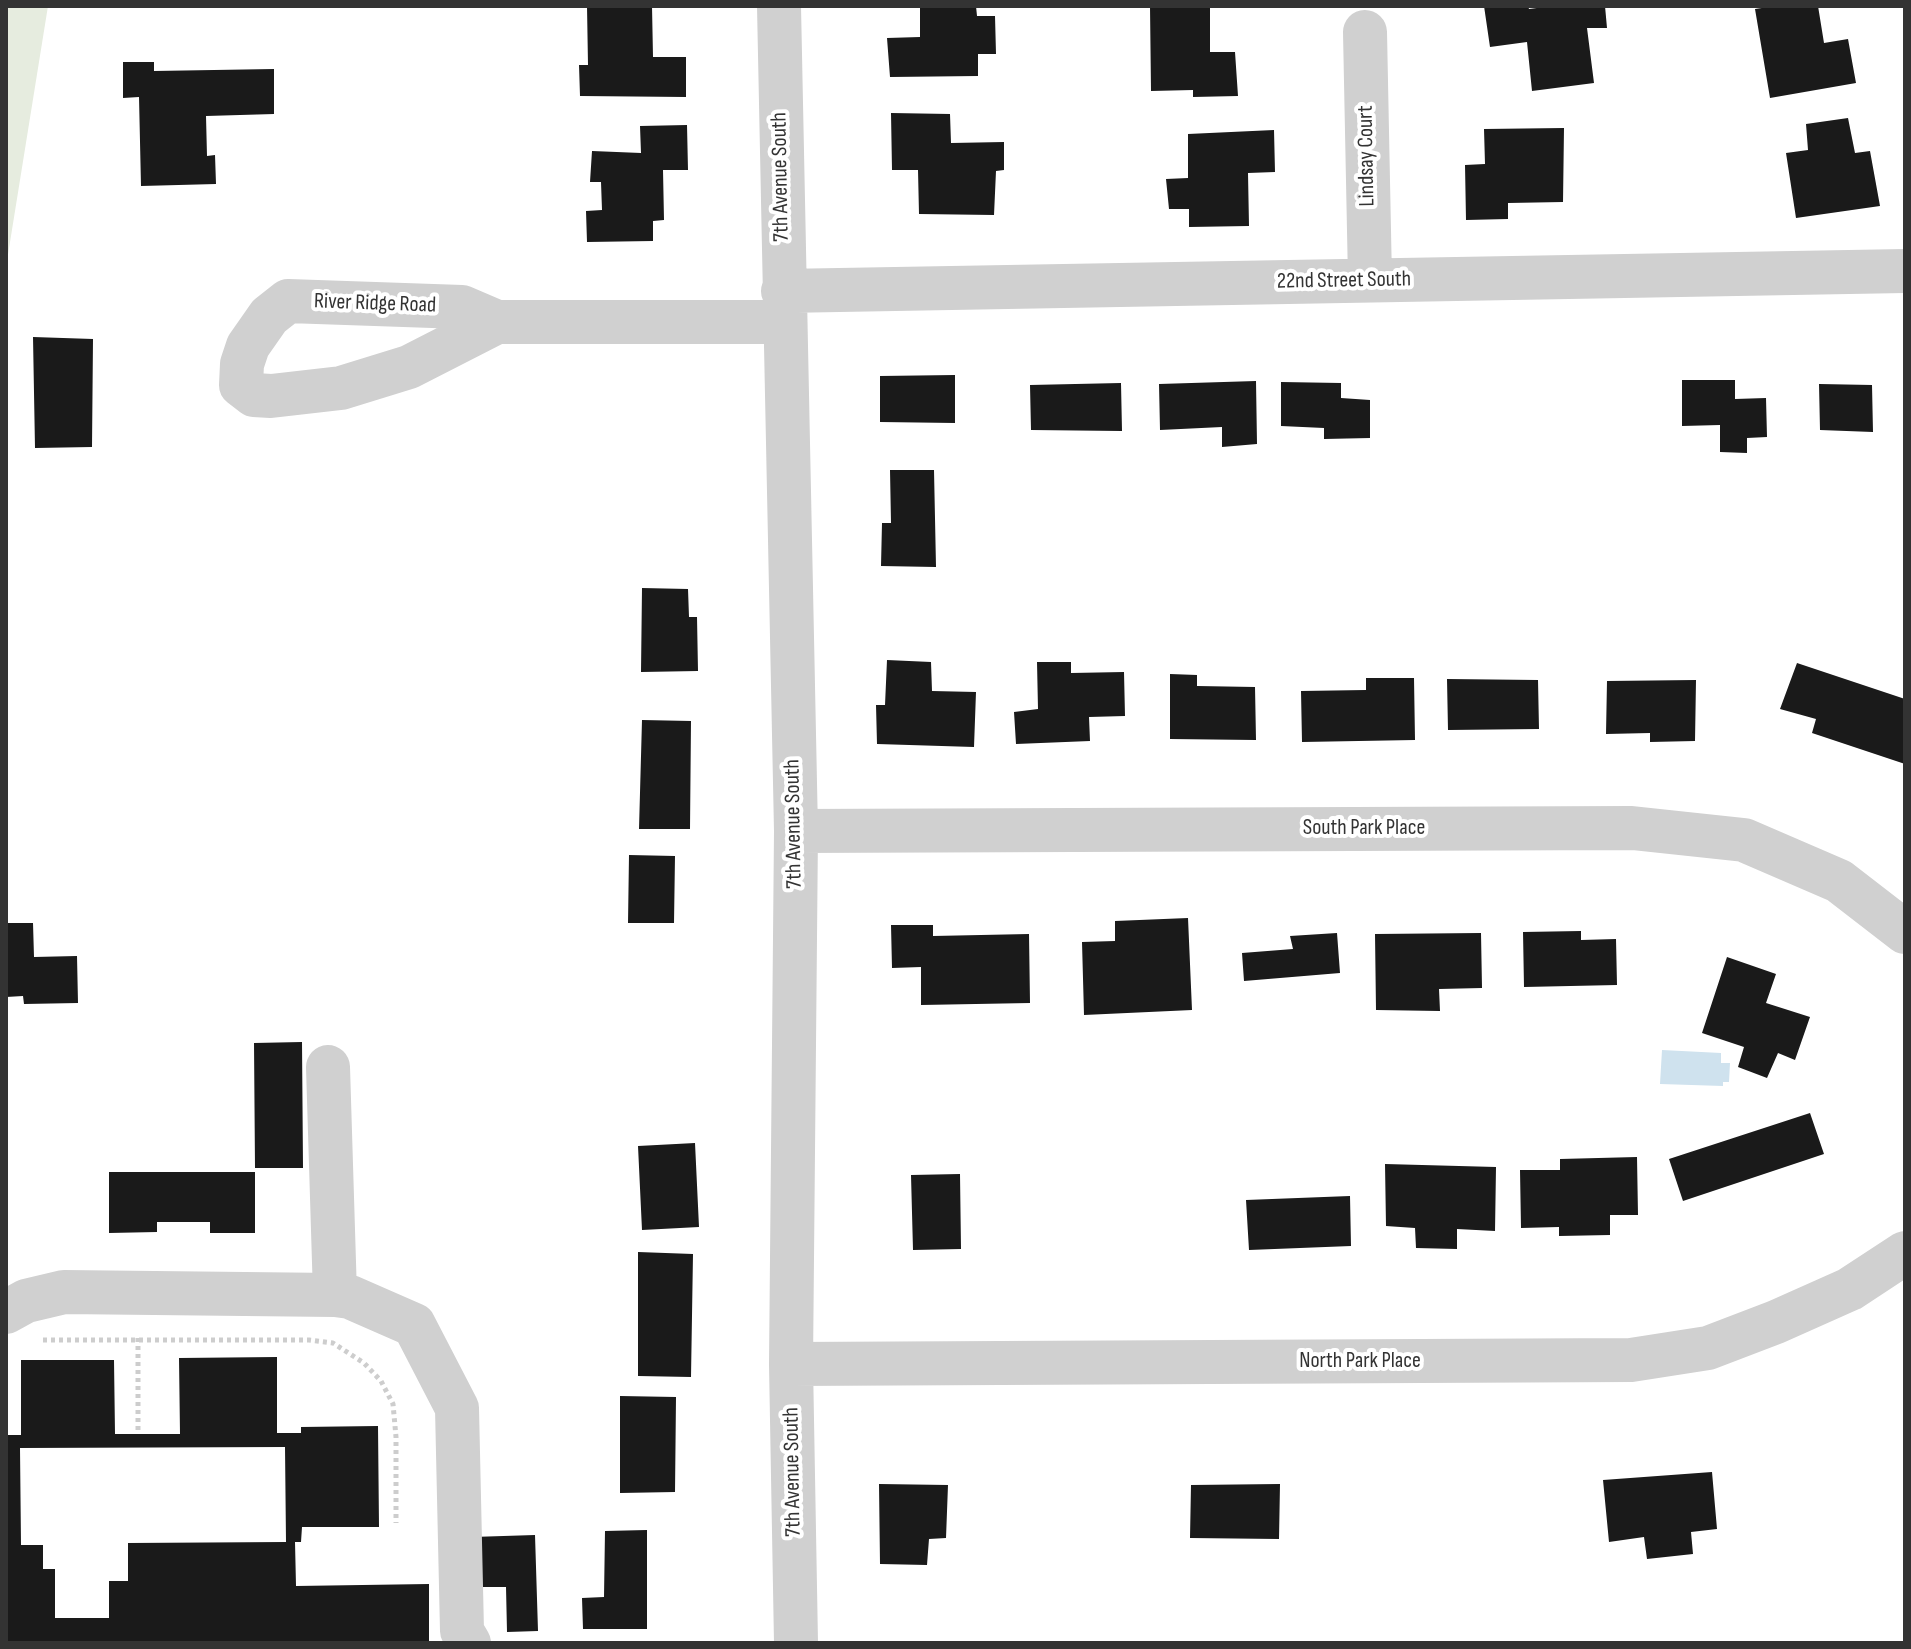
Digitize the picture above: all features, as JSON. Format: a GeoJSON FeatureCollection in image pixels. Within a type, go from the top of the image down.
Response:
{"type":"FeatureCollection","features":[{"type":"Feature","properties":{"kind":"street","name":"7th Avenue South"},"geometry":{"type":"LineString","coordinates":[[779,6],[796,831],[791,1364],[796,1643]]}},
{"type":"Feature","properties":{"kind":"street","name":"Lindsay Court"},"geometry":{"type":"LineString","coordinates":[[1365,32],[1370,280]]}},
{"type":"Feature","properties":{"kind":"street","name":"22nd Street South"},"geometry":{"type":"LineString","coordinates":[[783,306],[1370,280],[1905,271]]}},
{"type":"Feature","properties":{"kind":"street","name":"River Ridge Road"},"geometry":{"type":"LineString","coordinates":[[497,322],[462,307],[288,301],[269,316],[248,346],[242,364],[241,385],[254,395],[271,396],[341,388],[409,367],[497,322],[783,306]]}},
{"type":"Feature","properties":{"kind":"street","name":"South Park Place"},"geometry":{"type":"LineString","coordinates":[[796,831],[1632,828],[1744,840],[1839,881],[1905,932]]}},
{"type":"Feature","properties":{"kind":"street"},"geometry":{"type":"LineString","coordinates":[[328,1067],[335,1295]]}},
{"type":"Feature","properties":{"kind":"street","name":"North Park Place"},"geometry":{"type":"LineString","coordinates":[[791,1364],[1631,1360],[1708,1348],[1776,1322],[1850,1289],[1905,1253]]}},
{"type":"Feature","properties":{"kind":"street"},"geometry":{"type":"LineString","coordinates":[[21,1326],[26,1301],[64,1292],[335,1295],[350,1297],[414,1325],[457,1408],[463,1639]]}},
{"type":"Feature","properties":{"kind":"path"},"geometry":{"type":"LineString","coordinates":[[137,1293],[138,1434]]}},
{"type":"Feature","properties":{"kind":"path"},"geometry":{"type":"LineString","coordinates":[[21,1326],[138,1340],[309,1340],[333,1343],[364,1363],[381,1381],[393,1404],[396,1523]]}},
{"type":"Feature","properties":{"kind":"shaded area"},"geometry":{"type":"Polygon","coordinates":[[[6,6],[48,6],[6,267],[6,6]]]}},
{"type":"Feature","properties":{"kind":"water"},"geometry":{"type":"Polygon","coordinates":[[[1662,1050],[1721,1053],[1721,1063],[1730,1063],[1729,1082],[1723,1082],[1723,1086],[1660,1084],[1662,1050]]]}},
{"type":"Feature","properties":{"kind":"building"},"geometry":{"type":"Polygon","coordinates":[[[587,6],[652,6],[653,57],[686,57],[686,97],[580,96],[579,65],[588,65],[587,6]]]}},
{"type":"Feature","properties":{"kind":"building"},"geometry":{"type":"Polygon","coordinates":[[[920,6],[976,6],[977,16],[995,16],[996,54],[978,54],[978,76],[890,77],[887,38],[920,37],[920,6]]]}},
{"type":"Feature","properties":{"kind":"building"},"geometry":{"type":"Polygon","coordinates":[[[1150,6],[1210,6],[1210,52],[1235,52],[1238,96],[1193,97],[1193,90],[1151,91],[1150,6]]]}},
{"type":"Feature","properties":{"kind":"building"},"geometry":{"type":"Polygon","coordinates":[[[1484,6],[1528,6],[1529,9],[1605,6],[1607,28],[1587,28],[1594,83],[1532,91],[1527,42],[1490,47],[1484,6]]]}},
{"type":"Feature","properties":{"kind":"building"},"geometry":{"type":"Polygon","coordinates":[[[1818,6],[1824,43],[1848,39],[1856,83],[1770,98],[1755,9],[1818,6]]]}},
{"type":"Feature","properties":{"kind":"building"},"geometry":{"type":"Polygon","coordinates":[[[123,62],[154,62],[154,71],[274,69],[274,114],[206,116],[207,156],[215,155],[216,184],[141,186],[139,97],[123,98],[123,62]]]}},
{"type":"Feature","properties":{"kind":"building"},"geometry":{"type":"Polygon","coordinates":[[[891,113],[950,114],[951,143],[1004,142],[1004,170],[996,171],[994,215],[919,214],[918,170],[892,170],[891,113]]]}},
{"type":"Feature","properties":{"kind":"building"},"geometry":{"type":"Polygon","coordinates":[[[1848,118],[1855,153],[1870,151],[1880,206],[1796,218],[1786,153],[1808,150],[1806,124],[1848,118]]]}},
{"type":"Feature","properties":{"kind":"building"},"geometry":{"type":"Polygon","coordinates":[[[687,125],[688,170],[663,170],[664,220],[653,221],[653,241],[587,242],[586,211],[602,210],[601,182],[590,182],[592,151],[641,153],[640,126],[687,125]]]}},
{"type":"Feature","properties":{"kind":"building"},"geometry":{"type":"Polygon","coordinates":[[[1564,128],[1563,202],[1508,203],[1508,219],[1466,220],[1465,165],[1485,164],[1484,129],[1564,128]]]}},
{"type":"Feature","properties":{"kind":"building"},"geometry":{"type":"Polygon","coordinates":[[[1274,130],[1275,172],[1248,173],[1249,226],[1189,227],[1189,209],[1169,209],[1166,179],[1188,178],[1188,134],[1274,130]]]}},
{"type":"Feature","properties":{"kind":"building"},"geometry":{"type":"Polygon","coordinates":[[[33,337],[93,339],[92,447],[35,448],[33,337]]]}},
{"type":"Feature","properties":{"kind":"building"},"geometry":{"type":"Polygon","coordinates":[[[955,375],[955,423],[880,422],[880,376],[955,375]]]}},
{"type":"Feature","properties":{"kind":"building"},"geometry":{"type":"Polygon","coordinates":[[[1682,380],[1735,380],[1735,399],[1766,398],[1767,437],[1747,438],[1747,453],[1720,452],[1720,425],[1682,426],[1682,380]]]}},
{"type":"Feature","properties":{"kind":"building"},"geometry":{"type":"Polygon","coordinates":[[[1256,381],[1257,444],[1222,447],[1222,427],[1160,430],[1159,384],[1256,381]]]}},
{"type":"Feature","properties":{"kind":"building"},"geometry":{"type":"Polygon","coordinates":[[[1281,382],[1341,383],[1341,398],[1370,400],[1370,438],[1324,439],[1324,428],[1281,426],[1281,382]]]}},
{"type":"Feature","properties":{"kind":"building"},"geometry":{"type":"Polygon","coordinates":[[[1121,383],[1122,431],[1031,430],[1030,385],[1121,383]]]}},
{"type":"Feature","properties":{"kind":"building"},"geometry":{"type":"Polygon","coordinates":[[[1819,384],[1872,385],[1873,432],[1820,430],[1819,384]]]}},
{"type":"Feature","properties":{"kind":"building"},"geometry":{"type":"Polygon","coordinates":[[[890,470],[934,470],[936,567],[881,566],[882,523],[891,523],[890,470]]]}},
{"type":"Feature","properties":{"kind":"building"},"geometry":{"type":"Polygon","coordinates":[[[642,588],[688,589],[689,617],[697,617],[698,671],[641,672],[642,588]]]}},
{"type":"Feature","properties":{"kind":"building"},"geometry":{"type":"Polygon","coordinates":[[[887,660],[931,662],[932,691],[976,692],[974,747],[877,744],[876,705],[885,705],[887,660]]]}},
{"type":"Feature","properties":{"kind":"building"},"geometry":{"type":"Polygon","coordinates":[[[1037,662],[1071,662],[1071,673],[1124,672],[1125,716],[1089,717],[1090,741],[1016,744],[1014,712],[1038,709],[1037,662]]]}},
{"type":"Feature","properties":{"kind":"building"},"geometry":{"type":"Polygon","coordinates":[[[1797,663],[1905,699],[1905,764],[1812,733],[1816,719],[1780,709],[1797,663]]]}},
{"type":"Feature","properties":{"kind":"building"},"geometry":{"type":"Polygon","coordinates":[[[1170,674],[1197,675],[1197,686],[1255,687],[1256,740],[1170,739],[1170,674]]]}},
{"type":"Feature","properties":{"kind":"building"},"geometry":{"type":"Polygon","coordinates":[[[1366,678],[1414,678],[1415,740],[1302,742],[1301,691],[1366,690],[1366,678]]]}},
{"type":"Feature","properties":{"kind":"building"},"geometry":{"type":"Polygon","coordinates":[[[1447,679],[1538,680],[1539,729],[1448,730],[1447,679]]]}},
{"type":"Feature","properties":{"kind":"building"},"geometry":{"type":"Polygon","coordinates":[[[1696,680],[1695,741],[1650,742],[1650,733],[1606,734],[1607,681],[1696,680]]]}},
{"type":"Feature","properties":{"kind":"building"},"geometry":{"type":"Polygon","coordinates":[[[642,720],[691,721],[690,829],[639,829],[642,720]]]}},
{"type":"Feature","properties":{"kind":"building"},"geometry":{"type":"Polygon","coordinates":[[[629,855],[675,856],[674,923],[628,923],[629,855]]]}},
{"type":"Feature","properties":{"kind":"building"},"geometry":{"type":"Polygon","coordinates":[[[1188,918],[1192,1010],[1084,1015],[1082,942],[1115,941],[1115,921],[1188,918]]]}},
{"type":"Feature","properties":{"kind":"building"},"geometry":{"type":"Polygon","coordinates":[[[6,923],[33,923],[34,957],[77,956],[78,1003],[24,1004],[23,996],[6,997],[6,923]]]}},
{"type":"Feature","properties":{"kind":"building"},"geometry":{"type":"Polygon","coordinates":[[[891,925],[933,925],[933,936],[1029,934],[1030,1003],[921,1005],[921,967],[892,968],[891,925]]]}},
{"type":"Feature","properties":{"kind":"building"},"geometry":{"type":"Polygon","coordinates":[[[1581,931],[1581,940],[1616,939],[1617,985],[1524,987],[1523,932],[1581,931]]]}},
{"type":"Feature","properties":{"kind":"building"},"geometry":{"type":"Polygon","coordinates":[[[1337,933],[1340,973],[1244,981],[1242,953],[1293,949],[1290,936],[1337,933]]]}},
{"type":"Feature","properties":{"kind":"building"},"geometry":{"type":"Polygon","coordinates":[[[1481,933],[1482,988],[1439,989],[1440,1011],[1376,1010],[1375,934],[1481,933]]]}},
{"type":"Feature","properties":{"kind":"building"},"geometry":{"type":"Polygon","coordinates":[[[1727,957],[1776,974],[1766,1003],[1810,1017],[1795,1060],[1778,1053],[1767,1078],[1738,1067],[1744,1047],[1702,1033],[1727,957]]]}},
{"type":"Feature","properties":{"kind":"building"},"geometry":{"type":"Polygon","coordinates":[[[302,1042],[303,1168],[255,1168],[254,1043],[302,1042]]]}},
{"type":"Feature","properties":{"kind":"building"},"geometry":{"type":"Polygon","coordinates":[[[1810,1113],[1824,1154],[1683,1201],[1669,1159],[1810,1113]]]}},
{"type":"Feature","properties":{"kind":"building"},"geometry":{"type":"Polygon","coordinates":[[[695,1143],[699,1227],[642,1230],[638,1146],[695,1143]]]}},
{"type":"Feature","properties":{"kind":"building"},"geometry":{"type":"Polygon","coordinates":[[[1637,1157],[1638,1215],[1610,1215],[1610,1235],[1559,1236],[1559,1227],[1521,1228],[1520,1170],[1560,1170],[1560,1159],[1637,1157]]]}},
{"type":"Feature","properties":{"kind":"building"},"geometry":{"type":"Polygon","coordinates":[[[1385,1164],[1496,1167],[1495,1231],[1457,1229],[1457,1249],[1416,1248],[1415,1228],[1386,1226],[1385,1164]]]}},
{"type":"Feature","properties":{"kind":"building"},"geometry":{"type":"Polygon","coordinates":[[[109,1172],[255,1172],[255,1233],[210,1233],[210,1222],[157,1222],[157,1232],[109,1233],[109,1172]]]}},
{"type":"Feature","properties":{"kind":"building"},"geometry":{"type":"Polygon","coordinates":[[[960,1174],[961,1249],[913,1250],[911,1175],[960,1174]]]}},
{"type":"Feature","properties":{"kind":"building"},"geometry":{"type":"Polygon","coordinates":[[[1350,1196],[1351,1246],[1249,1250],[1246,1200],[1350,1196]]]}},
{"type":"Feature","properties":{"kind":"building"},"geometry":{"type":"Polygon","coordinates":[[[638,1252],[693,1254],[691,1377],[638,1376],[638,1252]]]}},
{"type":"Feature","properties":{"kind":"building"},"geometry":{"type":"Polygon","coordinates":[[[277,1357],[277,1433],[301,1433],[301,1427],[378,1426],[379,1527],[302,1527],[301,1542],[295,1542],[296,1586],[429,1584],[429,1643],[6,1643],[6,1435],[21,1435],[21,1360],[114,1360],[115,1434],[180,1434],[179,1358],[277,1357]],[[285,1447],[20,1448],[21,1545],[43,1545],[43,1569],[55,1569],[55,1618],[109,1618],[109,1581],[128,1581],[128,1543],[286,1542],[285,1447]]]}},
{"type":"Feature","properties":{"kind":"building"},"geometry":{"type":"Polygon","coordinates":[[[620,1396],[676,1397],[675,1492],[620,1493],[620,1396]]]}},
{"type":"Feature","properties":{"kind":"building"},"geometry":{"type":"Polygon","coordinates":[[[1712,1472],[1717,1529],[1691,1532],[1693,1554],[1647,1559],[1644,1537],[1609,1542],[1603,1480],[1712,1472]]]}},
{"type":"Feature","properties":{"kind":"building"},"geometry":{"type":"Polygon","coordinates":[[[879,1484],[948,1485],[946,1538],[929,1539],[927,1565],[880,1564],[879,1484]]]}},
{"type":"Feature","properties":{"kind":"building"},"geometry":{"type":"Polygon","coordinates":[[[1280,1484],[1279,1539],[1190,1538],[1191,1485],[1280,1484]]]}},
{"type":"Feature","properties":{"kind":"building"},"geometry":{"type":"Polygon","coordinates":[[[647,1530],[647,1629],[583,1629],[582,1598],[604,1597],[605,1531],[647,1530]]]}},
{"type":"Feature","properties":{"kind":"building"},"geometry":{"type":"Polygon","coordinates":[[[535,1535],[538,1631],[507,1632],[506,1587],[473,1587],[472,1537],[535,1535]]]}}]}
